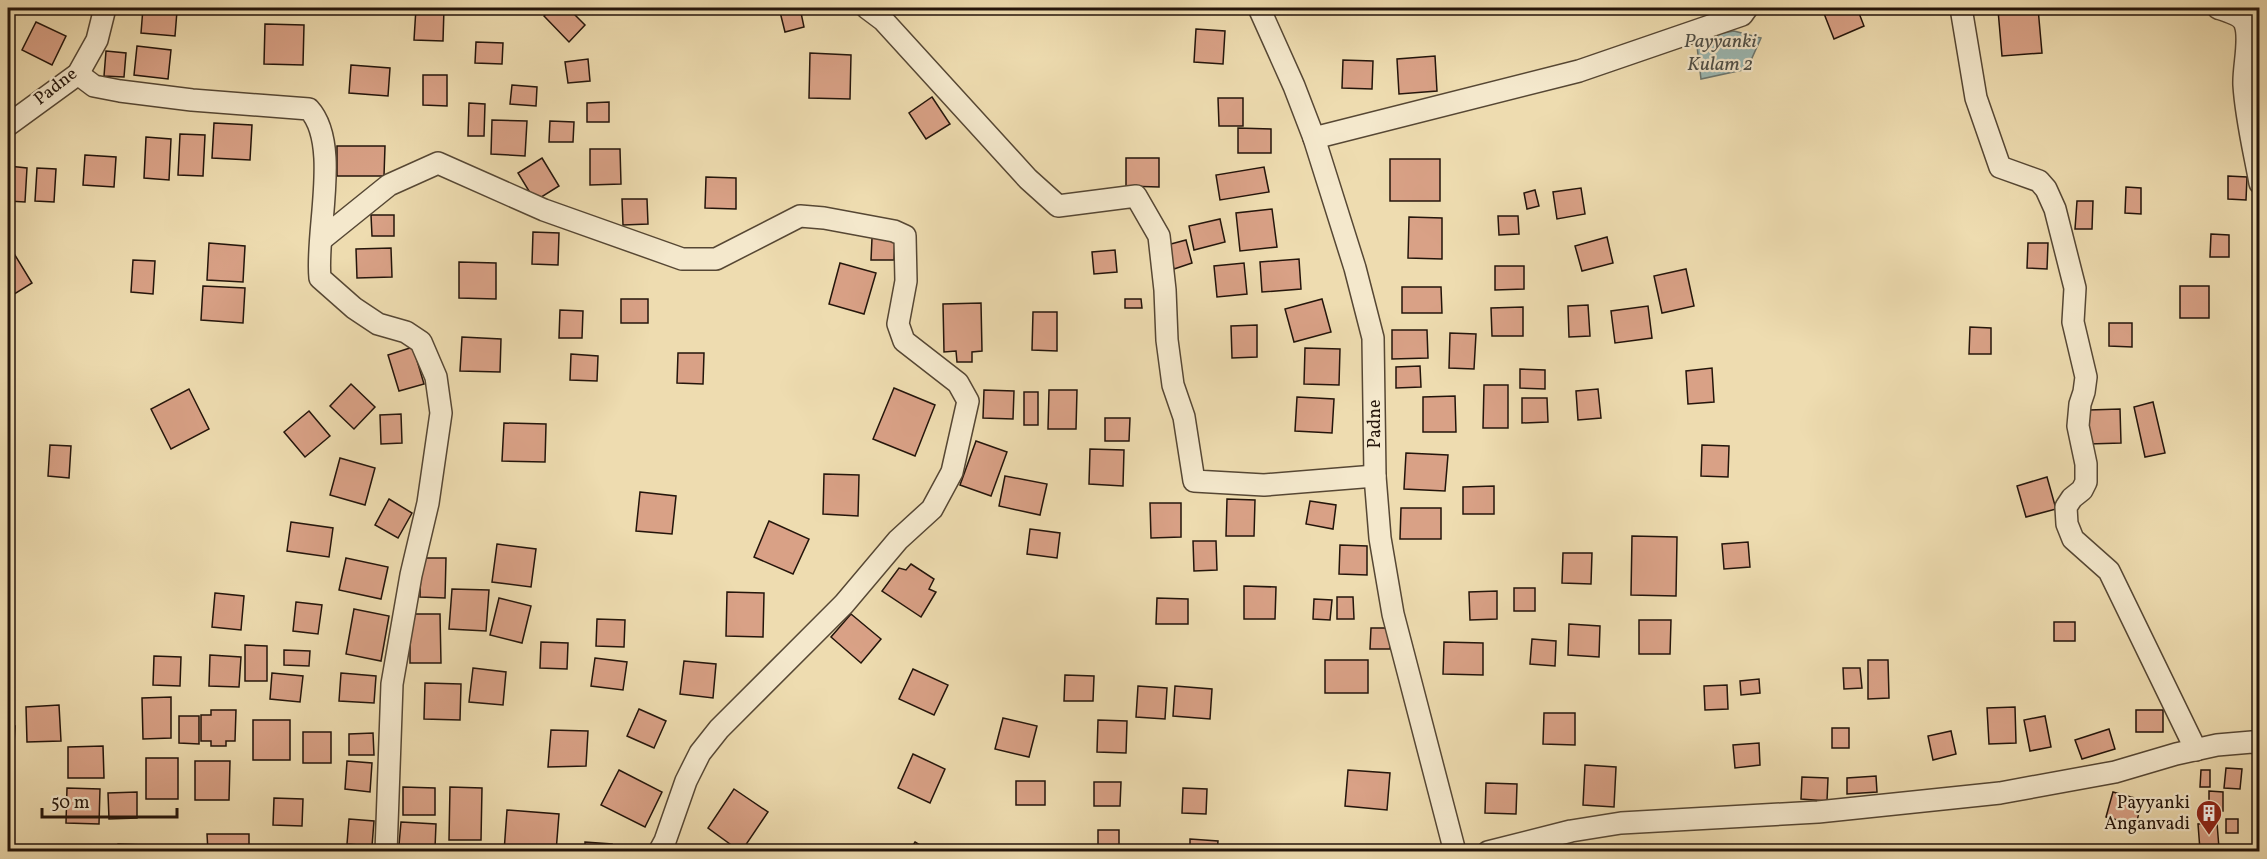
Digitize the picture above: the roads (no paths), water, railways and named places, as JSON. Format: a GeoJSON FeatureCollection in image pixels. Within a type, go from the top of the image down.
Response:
{"type":"FeatureCollection","features":[{"type":"Feature","properties":{"kind":"street","name":"Padne"},"geometry":{"type":"LineString","coordinates":[[8,125],[78,74],[97,40],[105,8]]}},
{"type":"Feature","properties":{"kind":"street"},"geometry":{"type":"LineString","coordinates":[[867,8],[883,20],[1028,179],[1058,207],[1136,196],[1159,236],[1165,290],[1167,340],[1172,374],[1184,417],[1194,480],[1264,485],[1375,476]]}},
{"type":"Feature","properties":{"kind":"street","name":"Padne"},"geometry":{"type":"LineString","coordinates":[[1259,8],[1294,86],[1314,138],[1355,268],[1373,338],[1375,476],[1380,538],[1393,614],[1455,852]]}},
{"type":"Feature","properties":{"kind":"street"},"geometry":{"type":"LineString","coordinates":[[1314,138],[1579,71],[1742,15],[1747,8]]}},
{"type":"Feature","properties":{"kind":"street"},"geometry":{"type":"LineString","coordinates":[[1961,8],[1976,98],[1992,148],[2000,166],[2040,181],[2046,189],[2055,209],[2075,288],[2073,322],[2086,377],[2078,426],[2086,464],[2086,482],[2082,490],[2066,507],[2067,524],[2073,539],[2109,571],[2196,750]]}},
{"type":"Feature","properties":{"kind":"street"},"geometry":{"type":"LineString","coordinates":[[2218,8],[2239,16],[2245,22],[2247,34],[2244,82],[2246,108],[2259,183]]}},
{"type":"Feature","properties":{"kind":"street"},"geometry":{"type":"LineString","coordinates":[[78,74],[94,86],[120,91],[192,100],[309,109],[317,117],[325,141],[320,278],[354,308],[378,324],[406,332],[421,342],[436,377],[441,413],[428,503],[411,575],[392,684],[386,852]]}},
{"type":"Feature","properties":{"kind":"street"},"geometry":{"type":"LineString","coordinates":[[322,239],[389,185],[438,163],[544,210],[682,260],[716,260],[800,216],[824,218],[894,231],[905,236],[906,281],[898,324],[904,341],[958,383],[968,401],[951,472],[932,508],[898,540],[844,604],[719,729],[700,753],[686,781],[665,841],[658,852]]}},
{"type":"Feature","properties":{"kind":"street"},"geometry":{"type":"LineString","coordinates":[[1488,852],[1571,831],[1621,823],[1818,812],[2000,793],[2115,772],[2230,743],[2259,744]]}},
{"type":"Feature","properties":{"kind":"water","name":"Payyanki Kulam 2"},"geometry":{"type":"Polygon","coordinates":[[[1734,31],[1761,38],[1747,69],[1701,79],[1696,38],[1734,31]]]}},
{"type":"Feature","properties":{"kind":"place","name":"Payyanki Anganvadi"},"geometry":{"type":"Point","coordinates":[2209,836]}}]}
